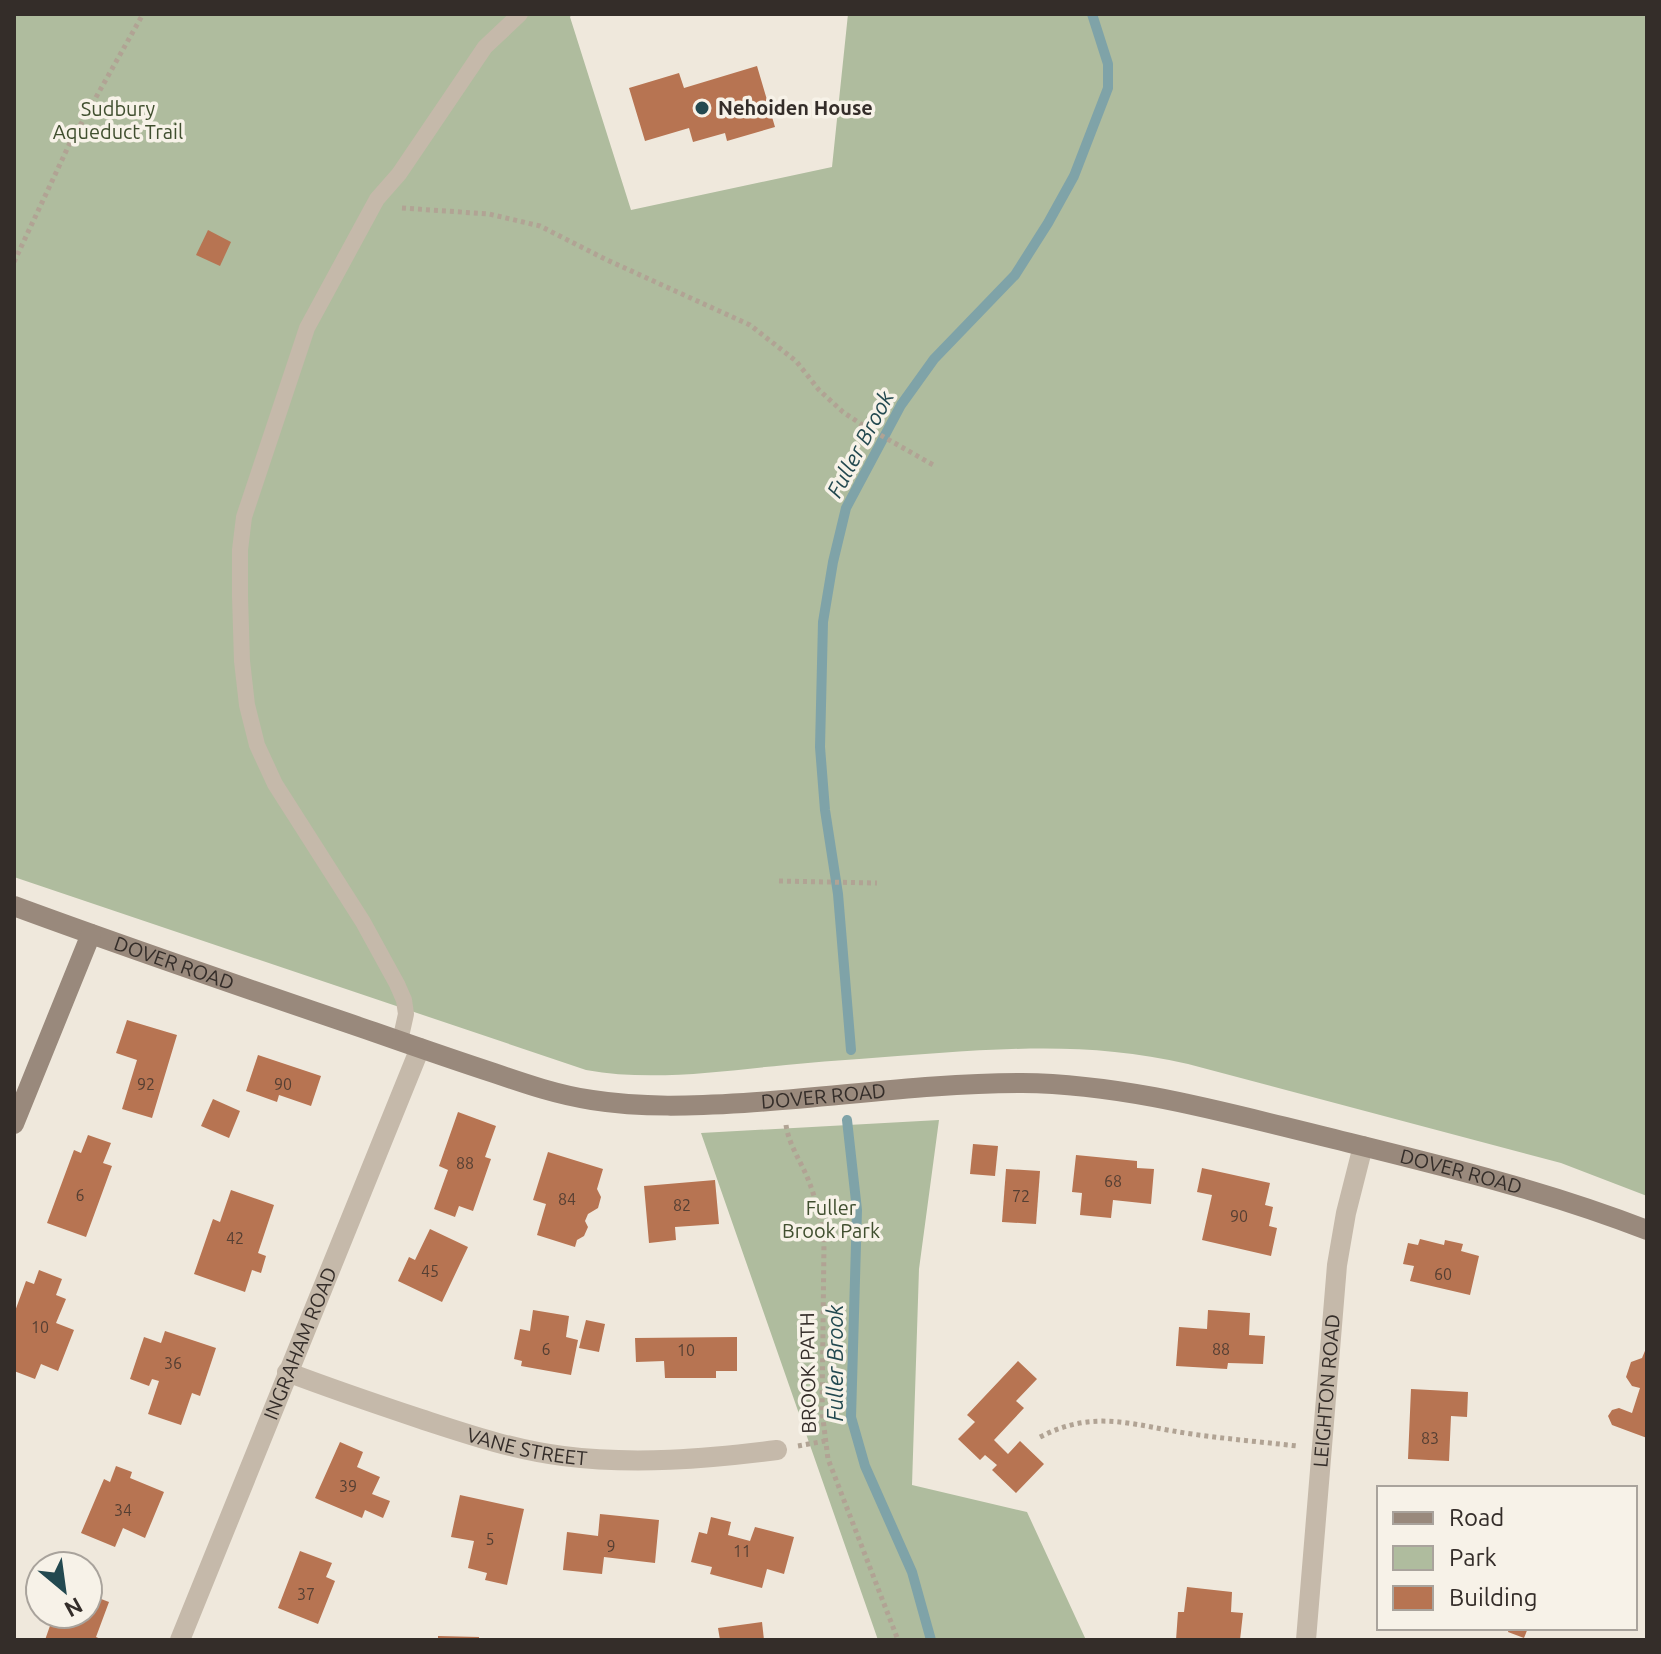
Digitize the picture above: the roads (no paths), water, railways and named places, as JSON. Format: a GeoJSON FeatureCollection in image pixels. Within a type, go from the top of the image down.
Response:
{"type":"FeatureCollection","features":[{"type":"Feature","properties":{"kind":"street","name":"DOVER ROAD"},"geometry":{"type":"LineString","coordinates":[[14,906],[537,1088],[593,1100],[667,1106],[945,1086],[1024,1083],[1084,1086],[1185,1103],[1363,1146],[1534,1191],[1647,1230]]}},
{"type":"Feature","properties":{"kind":"street"},"geometry":{"type":"LineString","coordinates":[[14,1124],[91,934]]}},
{"type":"Feature","properties":{"kind":"street","name":"INGRAHAM ROAD"},"geometry":{"type":"LineString","coordinates":[[180,1640],[287,1372],[410,1045]]}},
{"type":"Feature","properties":{"kind":"street","name":"LEIGHTON ROAD"},"geometry":{"type":"LineString","coordinates":[[1306,1640],[1340,1240],[1363,1146]]}},
{"type":"Feature","properties":{"kind":"street","name":"VANE STREET"},"geometry":{"type":"LineString","coordinates":[[287,1372],[483,1439],[562,1456],[678,1460],[777,1450]]}},
{"type":"Feature","properties":{"kind":"lane"},"geometry":{"type":"LineString","coordinates":[[410,1045],[404,1000],[385,958],[280,793],[257,745],[245,694],[240,550],[244,517],[307,328],[377,199],[399,174],[485,47],[520,14]]}},
{"type":"Feature","properties":{"kind":"waterway","name":"Fuller Brook"},"geometry":{"type":"LineString","coordinates":[[851,1050],[838,894],[825,810],[820,747],[823,622],[833,562],[846,508],[901,405],[934,359],[1015,275],[1074,176],[1108,88],[1108,64],[1092,14]]}},
{"type":"Feature","properties":{"kind":"waterway","name":"Fuller Brook"},"geometry":{"type":"LineString","coordinates":[[847,1120],[857,1210],[851,1417],[865,1466],[912,1572],[931,1640]]}},
{"type":"Feature","properties":{"kind":"place","name":"Nehoiden House"},"geometry":{"type":"Point","coordinates":[702,108]}},
{"type":"Feature","properties":{"kind":"park label","name":"Sudbury Aqueduct Trail"},"geometry":{"type":"Point","coordinates":[118,120]}},
{"type":"Feature","properties":{"kind":"park label","name":"Fuller Brook Park"},"geometry":{"type":"Point","coordinates":[831,1220]}}]}
